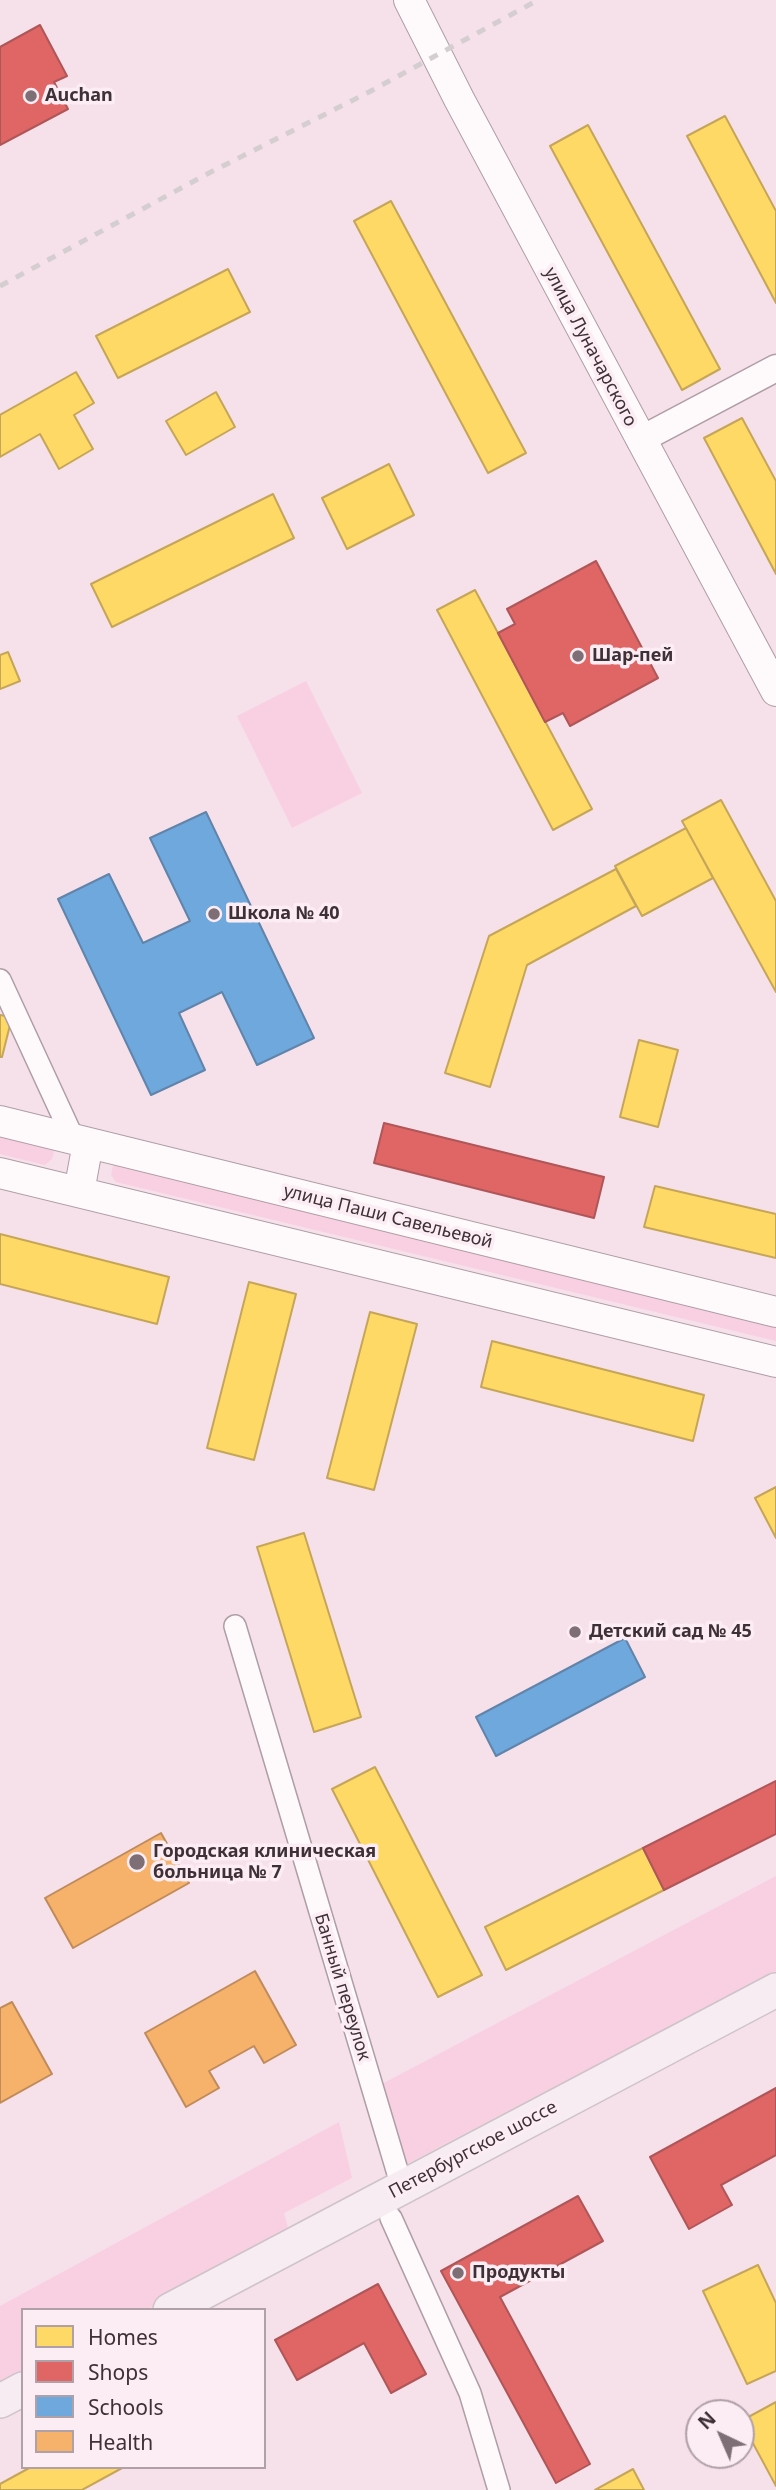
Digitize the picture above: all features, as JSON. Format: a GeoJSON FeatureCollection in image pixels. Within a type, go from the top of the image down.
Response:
{"type":"FeatureCollection","features":[{"type":"Feature","properties":{"kind":"main road","name":"улица Луначарского"},"geometry":{"type":"LineString","coordinates":[[409,0],[640,440],[776,691]]}},
{"type":"Feature","properties":{"kind":"main road","name":"улица Паши Савельевой"},"geometry":{"type":"LineString","coordinates":[[0,1121],[776,1312]]}},
{"type":"Feature","properties":{"kind":"main road"},"geometry":{"type":"LineString","coordinates":[[79,1192],[81,1141]]}},
{"type":"Feature","properties":{"kind":"main road"},"geometry":{"type":"LineString","coordinates":[[0,1172],[776,1362]]}},
{"type":"Feature","properties":{"kind":"main road","name":"Петербургское шоссе"},"geometry":{"type":"LineString","coordinates":[[183,2308],[208,2304],[776,1990]]}},
{"type":"Feature","properties":{"kind":"main road","name":"Петербургское шоссе"},"geometry":{"type":"LineString","coordinates":[[396,2202],[776,2014]]}},
{"type":"Feature","properties":{"kind":"main road"},"geometry":{"type":"LineString","coordinates":[[0,2401],[21,2390]]}},
{"type":"Feature","properties":{"kind":"main road"},"geometry":{"type":"LineString","coordinates":[[0,2423],[21,2412]]}},
{"type":"Feature","properties":{"kind":"street"},"geometry":{"type":"LineString","coordinates":[[640,440],[776,368]]}},
{"type":"Feature","properties":{"kind":"street"},"geometry":{"type":"LineString","coordinates":[[0,980],[81,1141]]}},
{"type":"Feature","properties":{"kind":"street","name":"Банный переулок"},"geometry":{"type":"LineString","coordinates":[[235,1626],[396,2202],[470,2393],[499,2490]]}},
{"type":"Feature","properties":{"kind":"shaded area"},"geometry":{"type":"Polygon","coordinates":[[[306,681],[362,793],[292,828],[237,716],[306,681]]]}},
{"type":"Feature","properties":{"kind":"shaded area"},"geometry":{"type":"Polygon","coordinates":[[[0,1133],[49,1145],[54,1152],[52,1159],[45,1165],[0,1154],[0,1133]]]}},
{"type":"Feature","properties":{"kind":"shaded area"},"geometry":{"type":"Polygon","coordinates":[[[121,1162],[776,1321],[776,1341],[116,1182],[111,1175],[113,1166],[121,1162]]]}},
{"type":"Feature","properties":{"kind":"shaded area"},"geometry":{"type":"Polygon","coordinates":[[[776,1876],[776,1971],[407,2164],[378,2086],[776,1876]]]}},
{"type":"Feature","properties":{"kind":"shaded area"},"geometry":{"type":"Polygon","coordinates":[[[339,2122],[352,2178],[284,2213],[289,2232],[150,2308],[21,2308],[21,2377],[0,2389],[0,2306],[339,2122]]]}},
{"type":"Feature","properties":{"kind":"building: Homes"},"geometry":{"type":"Polygon","coordinates":[[[725,116],[776,211],[776,303],[687,136],[725,116]]]}},
{"type":"Feature","properties":{"kind":"building: Homes"},"geometry":{"type":"Polygon","coordinates":[[[588,125],[720,369],[682,390],[550,146],[588,125]]]}},
{"type":"Feature","properties":{"kind":"building: Homes"},"geometry":{"type":"Polygon","coordinates":[[[391,201],[526,453],[488,473],[354,221],[391,201]]]}},
{"type":"Feature","properties":{"kind":"building: Homes"},"geometry":{"type":"Polygon","coordinates":[[[228,269],[250,312],[118,378],[96,336],[228,269]]]}},
{"type":"Feature","properties":{"kind":"building: Homes"},"geometry":{"type":"Polygon","coordinates":[[[76,372],[94,403],[74,415],[93,449],[59,469],[40,434],[0,457],[0,415],[76,372]]]}},
{"type":"Feature","properties":{"kind":"building: Homes"},"geometry":{"type":"Polygon","coordinates":[[[216,392],[235,427],[186,455],[166,421],[216,392]]]}},
{"type":"Feature","properties":{"kind":"building: Homes"},"geometry":{"type":"Polygon","coordinates":[[[742,418],[776,481],[776,574],[704,438],[742,418]]]}},
{"type":"Feature","properties":{"kind":"building: Homes"},"geometry":{"type":"Polygon","coordinates":[[[389,464],[414,515],[347,549],[322,498],[389,464]]]}},
{"type":"Feature","properties":{"kind":"building: Homes"},"geometry":{"type":"Polygon","coordinates":[[[273,494],[294,538],[112,627],[91,584],[273,494]]]}},
{"type":"Feature","properties":{"kind":"building: Homes"},"geometry":{"type":"Polygon","coordinates":[[[475,590],[592,809],[553,830],[437,610],[475,590]]]}},
{"type":"Feature","properties":{"kind":"building: Homes"},"geometry":{"type":"Polygon","coordinates":[[[8,652],[20,681],[0,689],[0,655],[8,652]]]}},
{"type":"Feature","properties":{"kind":"building: Homes"},"geometry":{"type":"Polygon","coordinates":[[[721,800],[776,901],[776,992],[682,821],[721,800]]]}},
{"type":"Feature","properties":{"kind":"building: Homes"},"geometry":{"type":"Polygon","coordinates":[[[686,828],[713,878],[642,916],[615,866],[686,828]]]}},
{"type":"Feature","properties":{"kind":"building: Homes"},"geometry":{"type":"Polygon","coordinates":[[[616,869],[636,906],[527,965],[490,1087],[445,1073],[489,936],[616,869]]]}},
{"type":"Feature","properties":{"kind":"building: Homes"},"geometry":{"type":"Polygon","coordinates":[[[0,1015],[12,1017],[2,1057],[0,1057],[0,1015]]]}},
{"type":"Feature","properties":{"kind":"building: Homes"},"geometry":{"type":"Polygon","coordinates":[[[639,1040],[678,1050],[658,1127],[620,1117],[639,1040]]]}},
{"type":"Feature","properties":{"kind":"building: Homes"},"geometry":{"type":"Polygon","coordinates":[[[655,1186],[776,1214],[776,1258],[644,1227],[655,1186]]]}},
{"type":"Feature","properties":{"kind":"building: Homes"},"geometry":{"type":"Polygon","coordinates":[[[0,1234],[169,1277],[157,1324],[0,1284],[0,1234]]]}},
{"type":"Feature","properties":{"kind":"building: Homes"},"geometry":{"type":"Polygon","coordinates":[[[249,1282],[296,1294],[254,1460],[207,1448],[249,1282]]]}},
{"type":"Feature","properties":{"kind":"building: Homes"},"geometry":{"type":"Polygon","coordinates":[[[370,1312],[417,1324],[374,1490],[327,1478],[370,1312]]]}},
{"type":"Feature","properties":{"kind":"building: Homes"},"geometry":{"type":"Polygon","coordinates":[[[492,1341],[704,1395],[693,1441],[481,1387],[492,1341]]]}},
{"type":"Feature","properties":{"kind":"building: Homes"},"geometry":{"type":"Polygon","coordinates":[[[776,1487],[776,1538],[755,1498],[776,1487]]]}},
{"type":"Feature","properties":{"kind":"building: Homes"},"geometry":{"type":"Polygon","coordinates":[[[304,1533],[361,1717],[314,1732],[257,1547],[304,1533]]]}},
{"type":"Feature","properties":{"kind":"building: Homes"},"geometry":{"type":"Polygon","coordinates":[[[375,1767],[482,1975],[438,1997],[332,1789],[375,1767]]]}},
{"type":"Feature","properties":{"kind":"building: Homes"},"geometry":{"type":"Polygon","coordinates":[[[643,1848],[664,1890],[506,1970],[485,1927],[643,1848]]]}},
{"type":"Feature","properties":{"kind":"building: Homes"},"geometry":{"type":"Polygon","coordinates":[[[758,2265],[776,2303],[776,2371],[747,2384],[703,2291],[758,2265]]]}},
{"type":"Feature","properties":{"kind":"building: Homes"},"geometry":{"type":"Polygon","coordinates":[[[776,2402],[776,2486],[755,2447],[755,2413],[776,2402]]]}},
{"type":"Feature","properties":{"kind":"building: Homes"},"geometry":{"type":"Polygon","coordinates":[[[27,2469],[120,2469],[82,2490],[0,2490],[0,2484],[27,2469]]]}},
{"type":"Feature","properties":{"kind":"building: Homes"},"geometry":{"type":"Polygon","coordinates":[[[633,2469],[644,2490],[595,2490],[633,2469]]]}},
{"type":"Feature","properties":{"kind":"building: Shops","name":"Auchan"},"geometry":{"type":"Polygon","coordinates":[[[40,25],[67,76],[54,82],[68,109],[0,145],[0,47],[40,25]]]}},
{"type":"Feature","properties":{"kind":"building: Shops","name":"Шар-пей"},"geometry":{"type":"Polygon","coordinates":[[[596,561],[658,678],[570,726],[563,713],[545,722],[498,633],[515,624],[507,609],[596,561]]]}},
{"type":"Feature","properties":{"kind":"building: Shops"},"geometry":{"type":"Polygon","coordinates":[[[384,1123],[604,1177],[594,1218],[374,1163],[384,1123]]]}},
{"type":"Feature","properties":{"kind":"building: Shops"},"geometry":{"type":"Polygon","coordinates":[[[776,1781],[776,1834],[664,1890],[643,1848],[776,1781]]]}},
{"type":"Feature","properties":{"kind":"building: Shops"},"geometry":{"type":"Polygon","coordinates":[[[776,2088],[776,2155],[721,2185],[732,2205],[689,2229],[650,2157],[776,2088]]]}},
{"type":"Feature","properties":{"kind":"building: Shops"},"geometry":{"type":"Polygon","coordinates":[[[578,2196],[603,2241],[500,2297],[590,2464],[556,2483],[441,2271],[578,2196]]]}},
{"type":"Feature","properties":{"kind":"building: Shops"},"geometry":{"type":"Polygon","coordinates":[[[378,2284],[426,2374],[391,2393],[364,2343],[297,2380],[275,2340],[378,2284]]]}},
{"type":"Feature","properties":{"kind":"building: Schools"},"geometry":{"type":"Polygon","coordinates":[[[206,812],[314,1038],[257,1065],[222,992],[179,1013],[205,1070],[151,1095],[58,899],[109,874],[143,943],[190,921],[150,838],[206,812]]]}},
{"type":"Feature","properties":{"kind":"building: Schools"},"geometry":{"type":"Polygon","coordinates":[[[625,1638],[645,1677],[496,1756],[476,1717],[625,1638]]]}},
{"type":"Feature","properties":{"kind":"building: Health"},"geometry":{"type":"Polygon","coordinates":[[[161,1833],[189,1883],[73,1948],[45,1898],[161,1833]]]}},
{"type":"Feature","properties":{"kind":"building: Health"},"geometry":{"type":"Polygon","coordinates":[[[255,1971],[296,2045],[264,2063],[254,2046],[209,2071],[219,2088],[186,2107],[145,2033],[255,1971]]]}},
{"type":"Feature","properties":{"kind":"building: Health"},"geometry":{"type":"Polygon","coordinates":[[[12,2002],[52,2074],[0,2103],[0,2008],[12,2002]]]}},
{"type":"Feature","properties":{"kind":"railway"},"geometry":{"type":"LineString","coordinates":[[0,286],[538,0]]}},
{"type":"Feature","properties":{"kind":"place","name":"Auchan"},"geometry":{"type":"Point","coordinates":[31,96]}},
{"type":"Feature","properties":{"kind":"place","name":"Шар-пей"},"geometry":{"type":"Point","coordinates":[578,656]}},
{"type":"Feature","properties":{"kind":"place","name":"Школа № 40"},"geometry":{"type":"Point","coordinates":[214,914]}},
{"type":"Feature","properties":{"kind":"place","name":"Детский сад № 45"},"geometry":{"type":"Point","coordinates":[575,1632]}},
{"type":"Feature","properties":{"kind":"place","name":"Городская клиническая больница № 7"},"geometry":{"type":"Point","coordinates":[137,1862]}},
{"type":"Feature","properties":{"kind":"place","name":"Продукты"},"geometry":{"type":"Point","coordinates":[458,2273]}}]}
